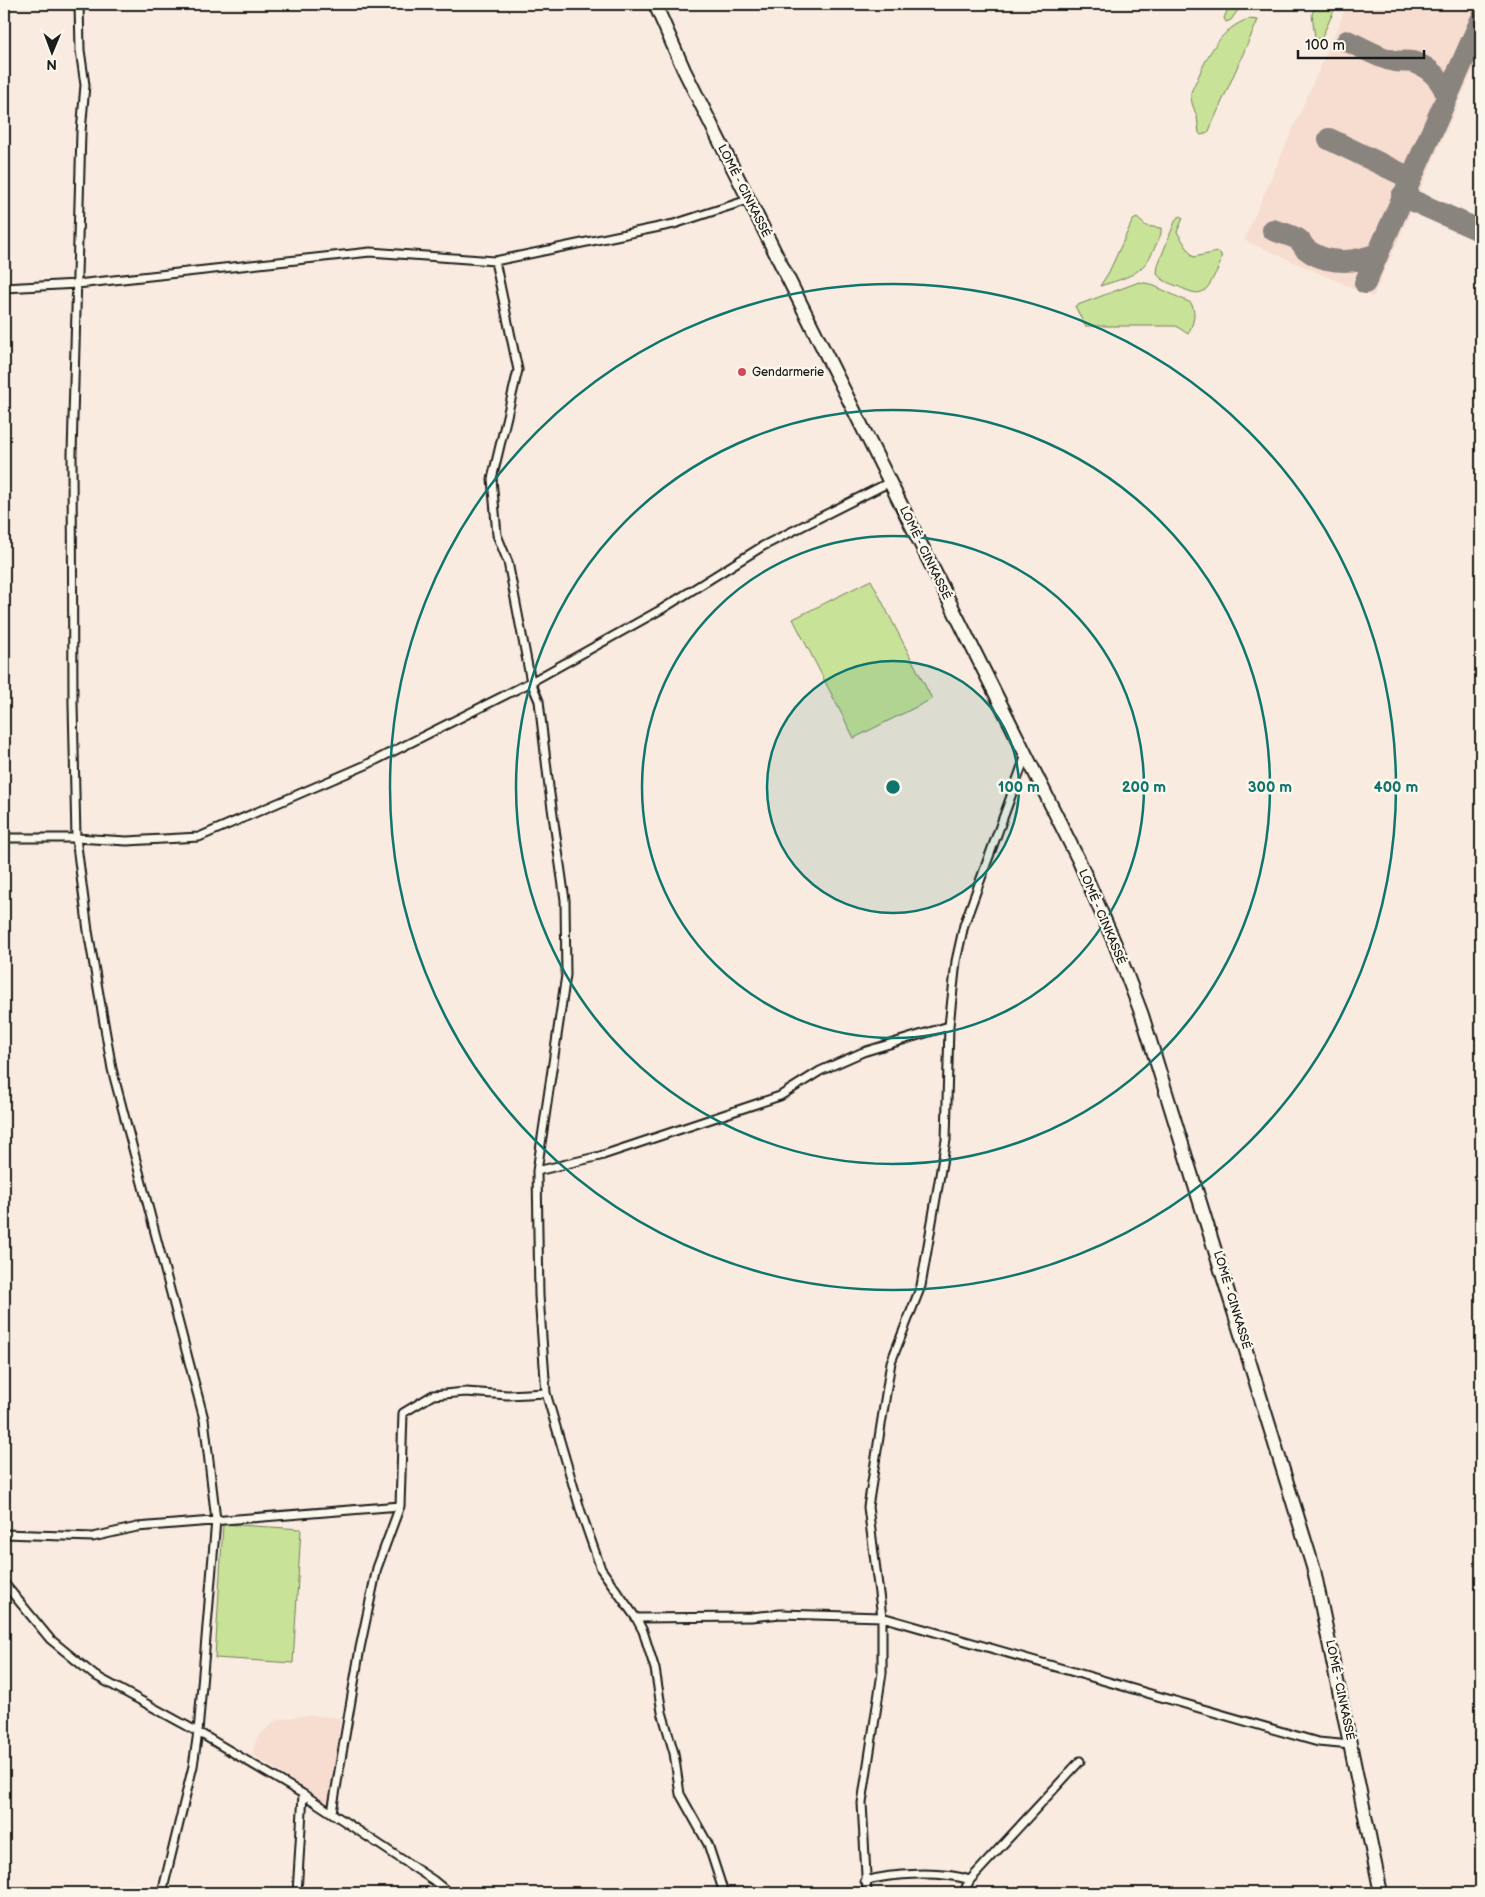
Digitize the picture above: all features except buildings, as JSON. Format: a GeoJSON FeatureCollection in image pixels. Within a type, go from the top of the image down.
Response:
{"type":"FeatureCollection","features":[{"type":"Feature","properties":{"kind":"highway","name":"LOMÉ - CINKASSÉ"},"geometry":{"type":"LineString","coordinates":[[655,4],[684,70],[748,200],[1078,861],[1115,944],[1142,1015],[1314,1570],[1352,1745],[1381,1893]]}},
{"type":"Feature","properties":{"kind":"street"},"geometry":{"type":"LineString","coordinates":[[79,4],[80,50],[85,85],[81,132],[72,454],[76,838],[88,931],[112,1069],[204,1419],[216,1520],[198,1732],[193,1766],[162,1893]]}},
{"type":"Feature","properties":{"kind":"street"},"geometry":{"type":"LineString","coordinates":[[4,288],[77,284],[370,252],[494,262],[674,224],[748,200]]}},
{"type":"Feature","properties":{"kind":"street"},"geometry":{"type":"LineString","coordinates":[[494,262],[518,370],[492,479],[494,512],[497,535],[508,562],[531,682],[539,701],[565,900],[566,975],[537,1171],[538,1296],[546,1393],[581,1512],[601,1569],[643,1631],[655,1669],[662,1712],[674,1753],[680,1794],[708,1844],[724,1893]]}},
{"type":"Feature","properties":{"kind":"street"},"geometry":{"type":"LineString","coordinates":[[4,838],[76,838],[127,841],[199,837],[366,765],[531,682],[662,610],[763,546],[890,482]]}},
{"type":"Feature","properties":{"kind":"street"},"geometry":{"type":"LineString","coordinates":[[867,1893],[862,1803],[882,1674],[882,1617],[868,1507],[891,1362],[921,1286],[946,1140],[949,1026],[956,961],[964,925],[1026,755]]}},
{"type":"Feature","properties":{"kind":"street"},"geometry":{"type":"LineString","coordinates":[[537,1171],[600,1156],[780,1096],[820,1071],[863,1052],[949,1026]]}},
{"type":"Feature","properties":{"kind":"street"},"geometry":{"type":"LineString","coordinates":[[332,1812],[360,1648],[377,1568],[400,1506],[403,1413],[433,1395],[466,1392],[516,1395],[546,1393]]}},
{"type":"Feature","properties":{"kind":"street"},"geometry":{"type":"LineString","coordinates":[[4,1534],[93,1537],[138,1527],[400,1506]]}},
{"type":"Feature","properties":{"kind":"street"},"geometry":{"type":"LineString","coordinates":[[4,1583],[50,1639],[94,1675],[198,1732],[303,1794],[433,1880],[449,1893]]}},
{"type":"Feature","properties":{"kind":"street"},"geometry":{"type":"LineString","coordinates":[[636,1618],[751,1617],[781,1614],[882,1617],[1318,1742],[1352,1745]]}},
{"type":"Feature","properties":{"kind":"street"},"geometry":{"type":"LineString","coordinates":[[963,1893],[970,1880],[1080,1761]]}},
{"type":"Feature","properties":{"kind":"street"},"geometry":{"type":"LineString","coordinates":[[297,1893],[303,1794]]}},
{"type":"Feature","properties":{"kind":"street"},"geometry":{"type":"LineString","coordinates":[[865,1881],[892,1876],[937,1875],[957,1876],[970,1880]]}},
{"type":"Feature","properties":{"kind":"shaded area"},"geometry":{"type":"Polygon","coordinates":[[[1348,4],[1481,4],[1481,52],[1373,297],[1244,240],[1348,4]]]}},
{"type":"Feature","properties":{"kind":"shaded area"},"geometry":{"type":"Polygon","coordinates":[[[307,1715],[340,1718],[336,1774],[330,1805],[252,1754],[257,1738],[276,1720],[307,1715]]]}},
{"type":"Feature","properties":{"kind":"green space"},"geometry":{"type":"Polygon","coordinates":[[[1230,4],[1242,4],[1231,20],[1226,22],[1224,18],[1230,4]]]}},
{"type":"Feature","properties":{"kind":"green space"},"geometry":{"type":"Polygon","coordinates":[[[1316,4],[1337,4],[1321,39],[1315,38],[1312,14],[1316,4]]]}},
{"type":"Feature","properties":{"kind":"green space"},"geometry":{"type":"Polygon","coordinates":[[[1249,19],[1258,20],[1208,133],[1201,135],[1191,101],[1193,89],[1211,52],[1223,35],[1239,23],[1249,19]]]}},
{"type":"Feature","properties":{"kind":"green space"},"geometry":{"type":"Polygon","coordinates":[[[1180,216],[1183,218],[1177,232],[1193,257],[1218,252],[1221,254],[1221,260],[1210,283],[1207,288],[1199,293],[1168,283],[1157,274],[1158,265],[1176,219],[1180,216]]]}},
{"type":"Feature","properties":{"kind":"green space"},"geometry":{"type":"Polygon","coordinates":[[[1137,218],[1146,226],[1161,228],[1160,238],[1145,264],[1134,274],[1100,286],[1109,272],[1133,220],[1137,218]]]}},
{"type":"Feature","properties":{"kind":"green space"},"geometry":{"type":"Polygon","coordinates":[[[1139,282],[1150,284],[1191,303],[1194,315],[1188,334],[1176,326],[1085,326],[1075,306],[1139,282]]]}},
{"type":"Feature","properties":{"kind":"green space"},"geometry":{"type":"Polygon","coordinates":[[[871,580],[932,699],[854,738],[793,619],[871,580]]]}},
{"type":"Feature","properties":{"kind":"green space"},"geometry":{"type":"Polygon","coordinates":[[[223,1524],[301,1529],[293,1663],[215,1658],[223,1524]]]}},
{"type":"Feature","properties":{"kind":"taxiway"},"geometry":{"type":"LineString","coordinates":[[1365,283],[1481,20]]}},
{"type":"Feature","properties":{"kind":"taxiway"},"geometry":{"type":"LineString","coordinates":[[1347,41],[1388,60],[1413,62],[1425,67],[1439,80],[1447,97]]}},
{"type":"Feature","properties":{"kind":"taxiway"},"geometry":{"type":"LineString","coordinates":[[1329,139],[1410,178]]}},
{"type":"Feature","properties":{"kind":"taxiway"},"geometry":{"type":"LineString","coordinates":[[1402,196],[1481,231]]}},
{"type":"Feature","properties":{"kind":"taxiway"},"geometry":{"type":"LineString","coordinates":[[1273,230],[1296,238],[1305,248],[1322,258],[1350,261],[1377,254]]}},
{"type":"Feature","properties":{"kind":"place","name":"Gendarmerie"},"geometry":{"type":"Point","coordinates":[742,372]}}]}
